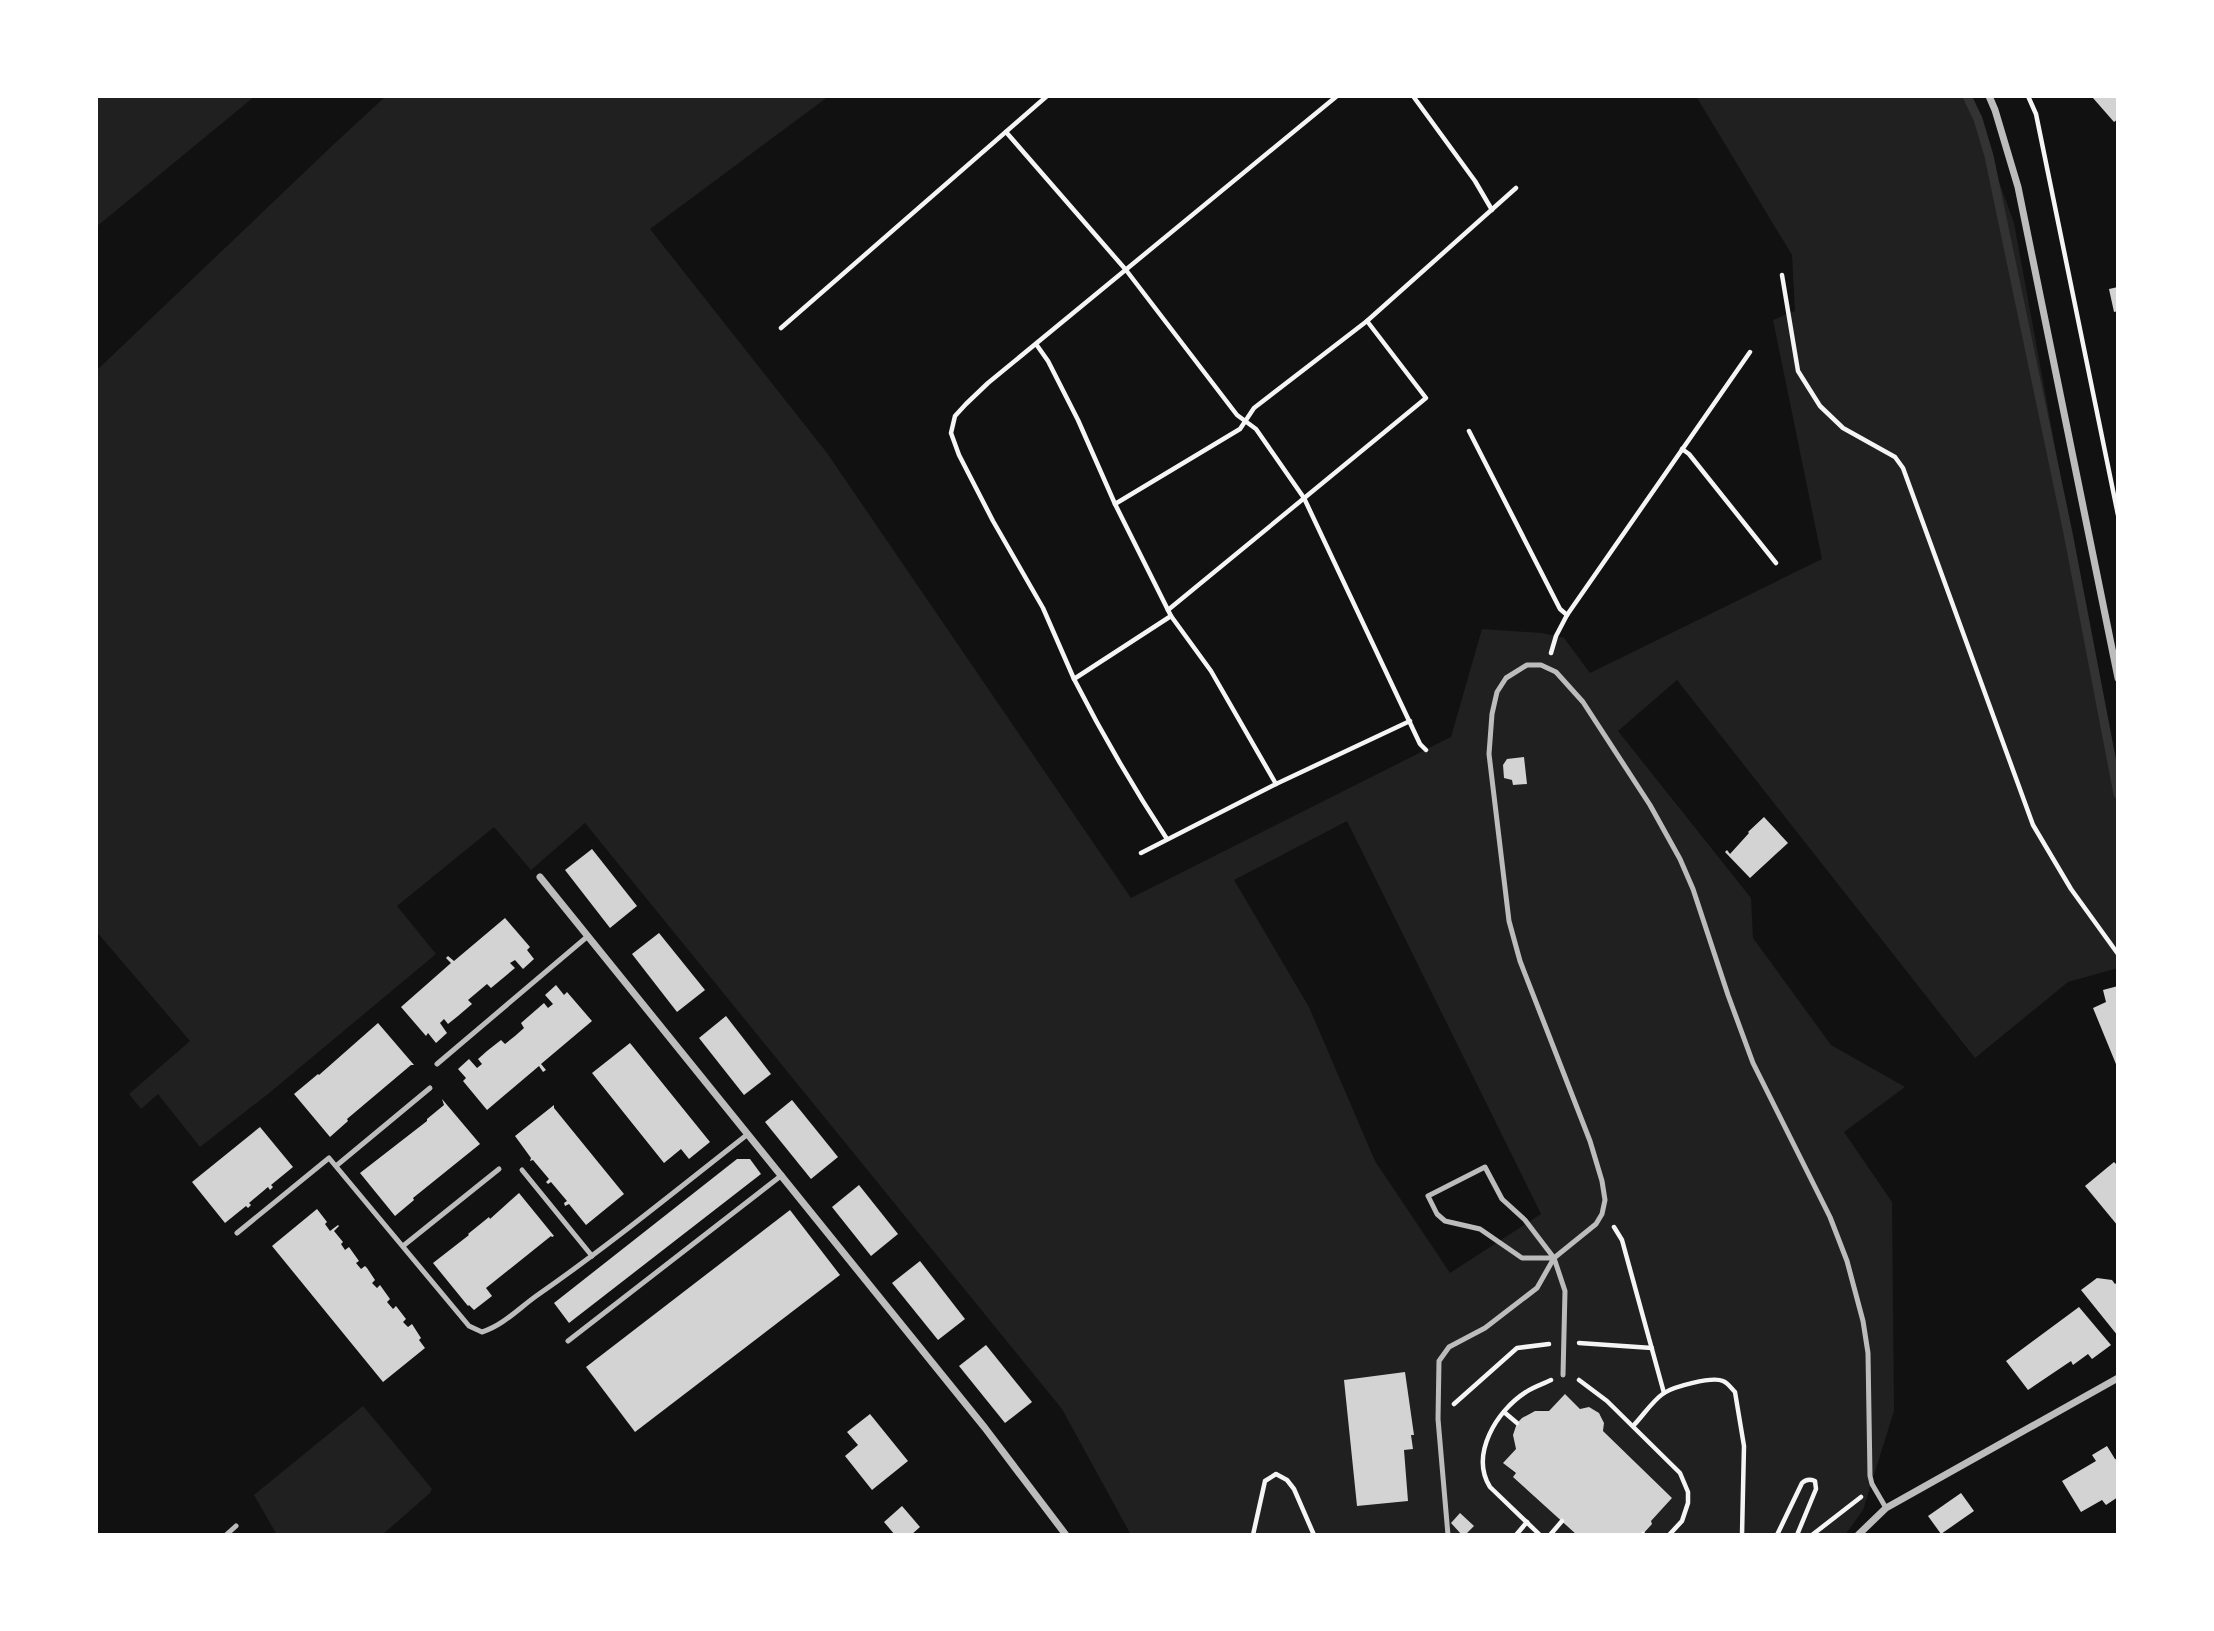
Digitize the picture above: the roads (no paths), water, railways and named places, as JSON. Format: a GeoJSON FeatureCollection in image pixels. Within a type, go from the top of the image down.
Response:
{"type":"FeatureCollection","features":[{"type":"Feature","properties":{"kind":"street"},"geometry":{"type":"LineString","coordinates":[[1989,96],[2018,187],[2118,678]]}},
{"type":"Feature","properties":{"kind":"street"},"geometry":{"type":"LineString","coordinates":[[540,877],[977,1417],[1066,1535]]}},
{"type":"Feature","properties":{"kind":"street"},"geometry":{"type":"LineString","coordinates":[[1858,1535],[1886,1508],[2118,1378]]}},
{"type":"Feature","properties":{"kind":"lane"},"geometry":{"type":"LineString","coordinates":[[1448,1535],[1438,1419],[1439,1361],[1449,1348],[1485,1328],[1538,1288],[1554,1258],[1592,1229],[1604,1207],[1604,1192],[1590,1141],[1510,930],[1489,767],[1492,714],[1500,685],[1513,672],[1527,665],[1548,667],[1564,679],[1583,702],[1650,805],[1680,859],[1699,902],[1753,1063],[1840,1240],[1855,1288],[1868,1353],[1870,1476],[1886,1508]]}},
{"type":"Feature","properties":{"kind":"lane"},"geometry":{"type":"LineString","coordinates":[[437,1065],[588,936]]}},
{"type":"Feature","properties":{"kind":"lane"},"geometry":{"type":"LineString","coordinates":[[335,1166],[429,1088]]}},
{"type":"Feature","properties":{"kind":"lane"},"geometry":{"type":"LineString","coordinates":[[237,1233],[329,1158],[469,1326],[482,1332],[495,1328],[592,1256],[748,1134]]}},
{"type":"Feature","properties":{"kind":"lane"},"geometry":{"type":"LineString","coordinates":[[1554,1258],[1522,1258],[1480,1229],[1445,1221],[1437,1214],[1428,1196],[1485,1167],[1502,1199],[1525,1220],[1554,1258],[1565,1291],[1563,1375]]}},
{"type":"Feature","properties":{"kind":"lane"},"geometry":{"type":"LineString","coordinates":[[402,1246],[499,1168]]}},
{"type":"Feature","properties":{"kind":"lane"},"geometry":{"type":"LineString","coordinates":[[522,1170],[592,1256]]}},
{"type":"Feature","properties":{"kind":"lane"},"geometry":{"type":"LineString","coordinates":[[568,1340],[782,1174]]}},
{"type":"Feature","properties":{"kind":"lane"},"geometry":{"type":"LineString","coordinates":[[226,1535],[236,1526]]}},
{"type":"Feature","properties":{"kind":"waterway"},"geometry":{"type":"LineString","coordinates":[[1967,96],[1978,119],[1989,156],[2068,533],[2118,794]]}}]}
